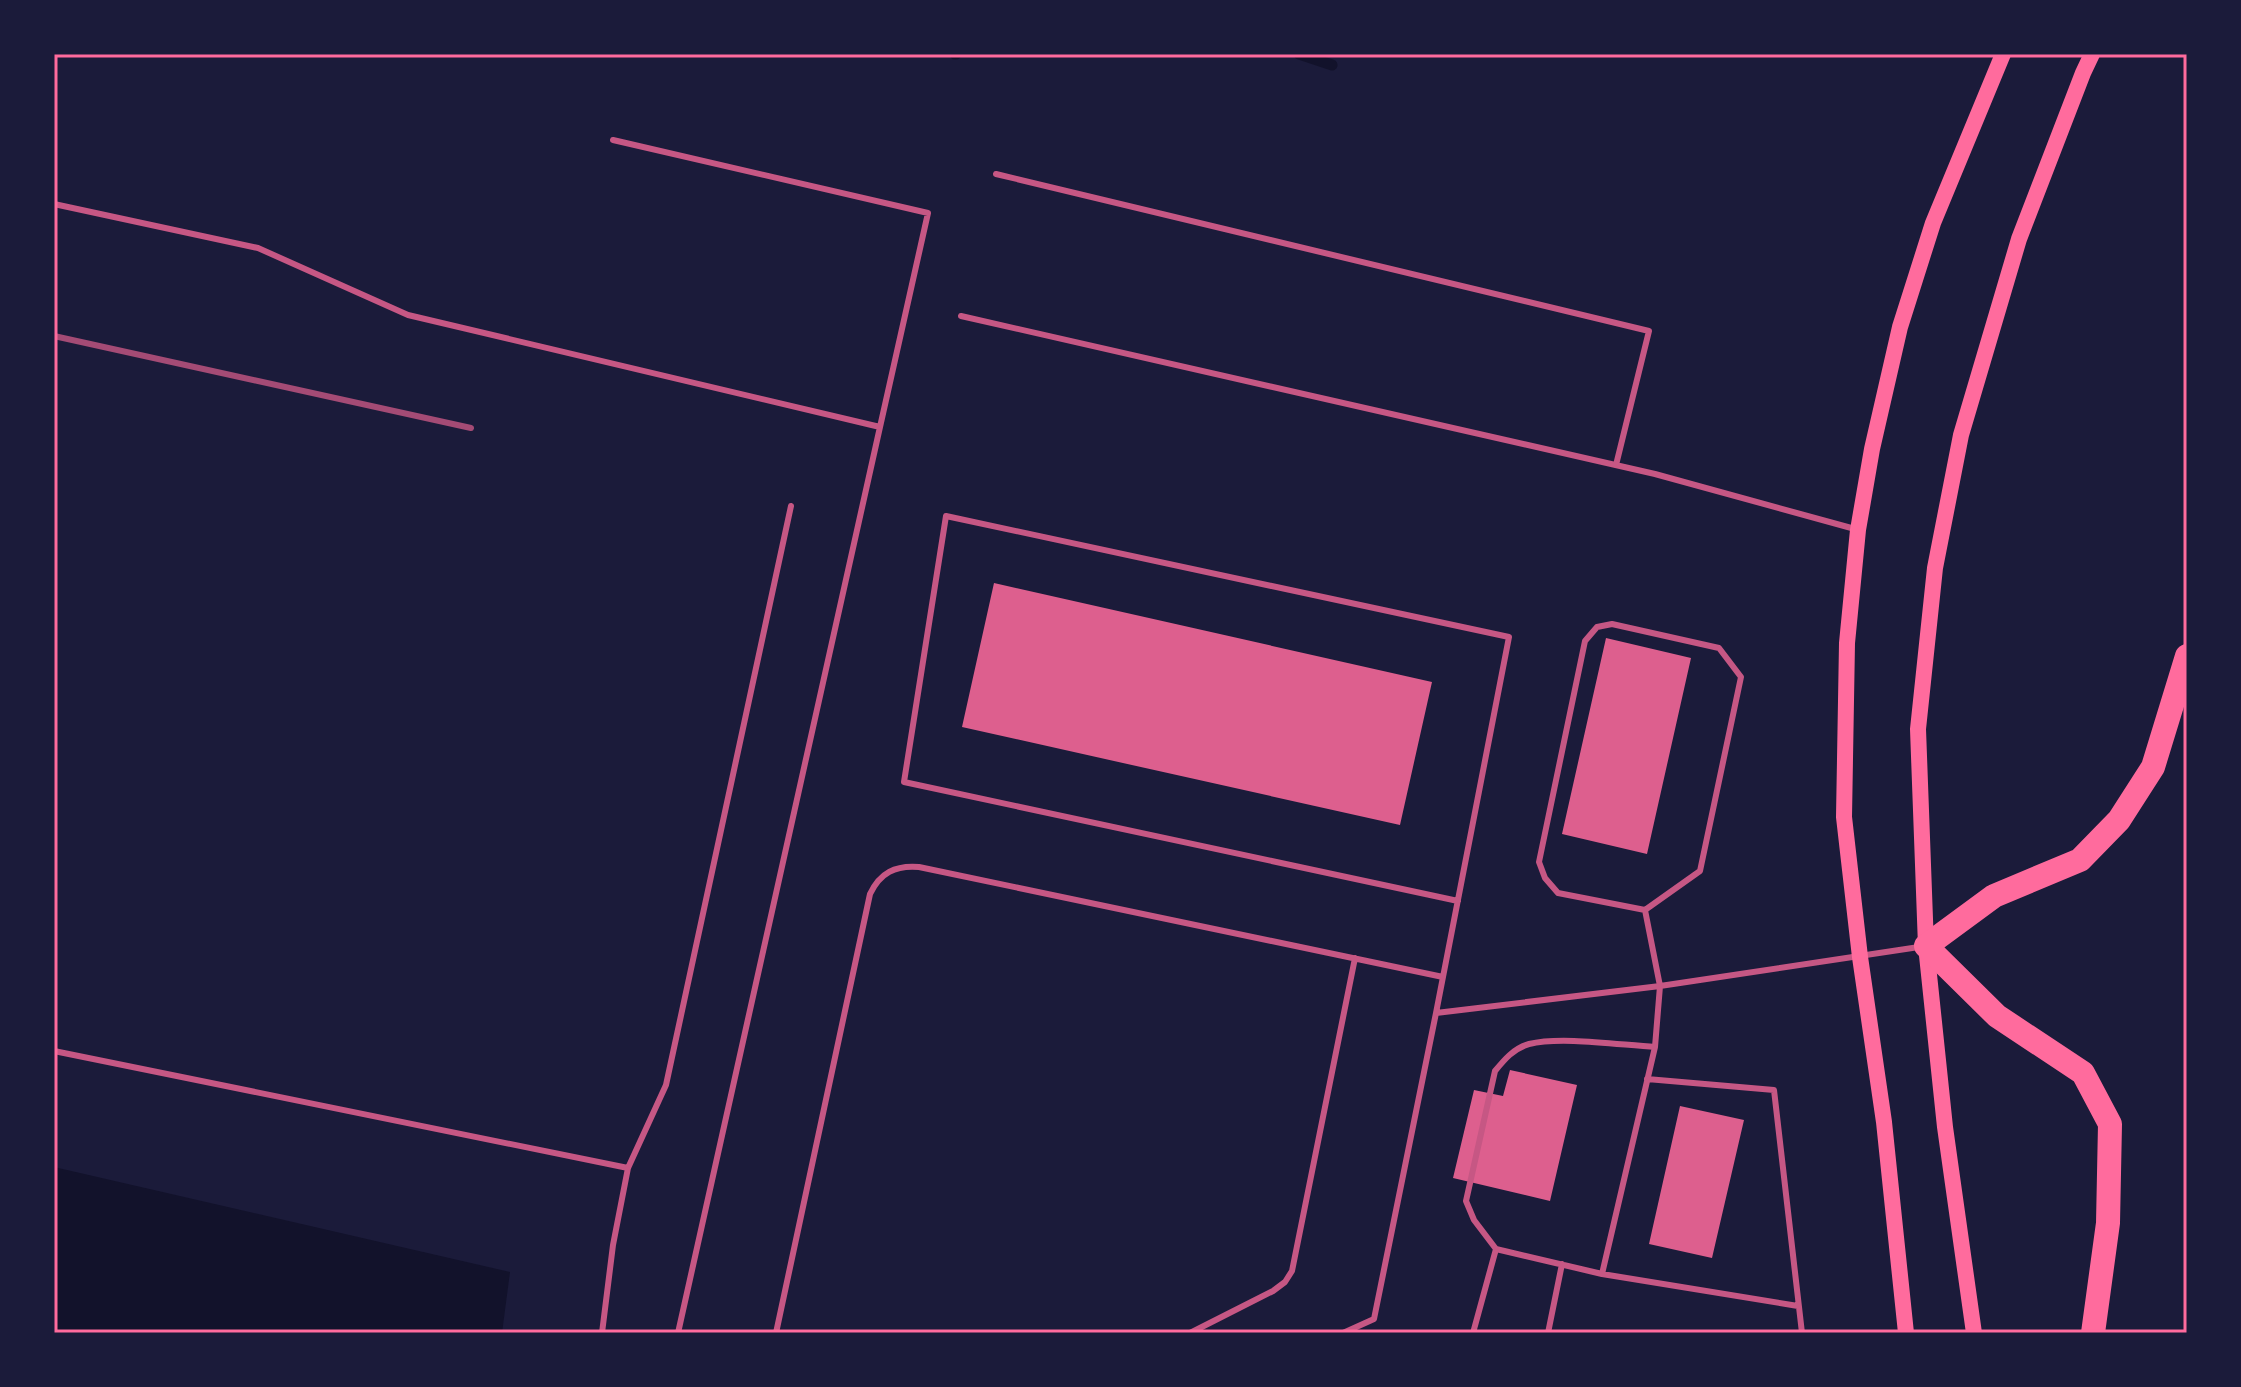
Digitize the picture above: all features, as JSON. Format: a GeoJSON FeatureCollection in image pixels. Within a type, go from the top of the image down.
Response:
{"type":"FeatureCollection","features":[{"type":"Feature","properties":{"kind":"highway"},"geometry":{"type":"LineString","coordinates":[[2093,1333],[2108,1223],[2110,1124],[2083,1073],[1997,1016],[1926,946],[1994,896],[2080,860],[2119,820],[2153,767],[2187,656]]}},
{"type":"Feature","properties":{"kind":"main road"},"geometry":{"type":"LineString","coordinates":[[1906,1333],[1884,1122],[1844,817],[1847,643],[1858,530],[1872,449],[1900,327],[1933,223],[2003,54]]}},
{"type":"Feature","properties":{"kind":"main road"},"geometry":{"type":"LineString","coordinates":[[1974,1333],[1945,1127],[1926,946],[1918,729],[1935,568],[1961,435],[2019,239],[2092,54]]}},
{"type":"Feature","properties":{"kind":"lane"},"geometry":{"type":"LineString","coordinates":[[613,140],[928,213],[678,1333]]}},
{"type":"Feature","properties":{"kind":"lane"},"geometry":{"type":"LineString","coordinates":[[996,174],[1649,331],[1616,465]]}},
{"type":"Feature","properties":{"kind":"lane"},"geometry":{"type":"LineString","coordinates":[[54,204],[258,248],[408,315],[880,427]]}},
{"type":"Feature","properties":{"kind":"lane"},"geometry":{"type":"LineString","coordinates":[[961,316],[1616,465],[1858,530]]}},
{"type":"Feature","properties":{"kind":"lane"},"geometry":{"type":"LineString","coordinates":[[602,1333],[613,1245],[628,1168],[666,1085],[791,506]]}},
{"type":"Feature","properties":{"kind":"lane"},"geometry":{"type":"LineString","coordinates":[[1343,1333],[1374,1319],[1436,1013],[1458,901],[1509,637],[946,516],[904,782],[1458,901]]}},
{"type":"Feature","properties":{"kind":"lane"},"geometry":{"type":"LineString","coordinates":[[1612,624],[1719,648],[1741,677],[1700,871],[1645,910],[1558,893],[1545,878],[1539,862],[1585,641],[1597,627],[1612,624]]}},
{"type":"Feature","properties":{"kind":"lane"},"geometry":{"type":"LineString","coordinates":[[776,1333],[870,894],[875,882],[885,873],[906,866],[919,867],[1443,977]]}},
{"type":"Feature","properties":{"kind":"lane"},"geometry":{"type":"LineString","coordinates":[[1602,1274],[1655,1047],[1660,986],[1645,910]]}},
{"type":"Feature","properties":{"kind":"lane"},"geometry":{"type":"LineString","coordinates":[[1436,1013],[1660,986],[1926,946]]}},
{"type":"Feature","properties":{"kind":"lane"},"geometry":{"type":"LineString","coordinates":[[1190,1333],[1273,1291],[1285,1282],[1292,1271],[1355,958]]}},
{"type":"Feature","properties":{"kind":"lane"},"geometry":{"type":"LineString","coordinates":[[1655,1047],[1549,1041],[1526,1045],[1508,1055],[1495,1071],[1466,1201],[1474,1220],[1496,1249],[1602,1274],[1798,1306]]}},
{"type":"Feature","properties":{"kind":"lane"},"geometry":{"type":"LineString","coordinates":[[54,1051],[628,1168]]}},
{"type":"Feature","properties":{"kind":"lane"},"geometry":{"type":"LineString","coordinates":[[1647,1079],[1774,1090],[1802,1333]]}},
{"type":"Feature","properties":{"kind":"lane"},"geometry":{"type":"LineString","coordinates":[[1473,1333],[1496,1249]]}},
{"type":"Feature","properties":{"kind":"lane"},"geometry":{"type":"LineString","coordinates":[[1548,1333],[1562,1264]]}},
{"type":"Feature","properties":{"kind":"shaded area"},"geometry":{"type":"Polygon","coordinates":[[[54,1167],[510,1272],[502,1333],[54,1333],[54,1167]]]}},
{"type":"Feature","properties":{"kind":"building"},"geometry":{"type":"Polygon","coordinates":[[[994,583],[1432,682],[1400,825],[962,727],[994,583]]]}},
{"type":"Feature","properties":{"kind":"building"},"geometry":{"type":"Polygon","coordinates":[[[1606,638],[1691,658],[1647,854],[1562,834],[1606,638]]]}},
{"type":"Feature","properties":{"kind":"building"},"geometry":{"type":"Polygon","coordinates":[[[1510,1070],[1577,1085],[1550,1201],[1453,1178],[1474,1090],[1503,1096],[1510,1070]]]}},
{"type":"Feature","properties":{"kind":"building"},"geometry":{"type":"Polygon","coordinates":[[[1680,1106],[1744,1120],[1712,1258],[1649,1244],[1680,1106]]]}},
{"type":"Feature","properties":{"kind":"waterway"},"geometry":{"type":"LineString","coordinates":[[1299,54],[1332,65]]}},
{"type":"Feature","properties":{"kind":"railway"},"geometry":{"type":"LineString","coordinates":[[54,336],[471,428]]}}]}
